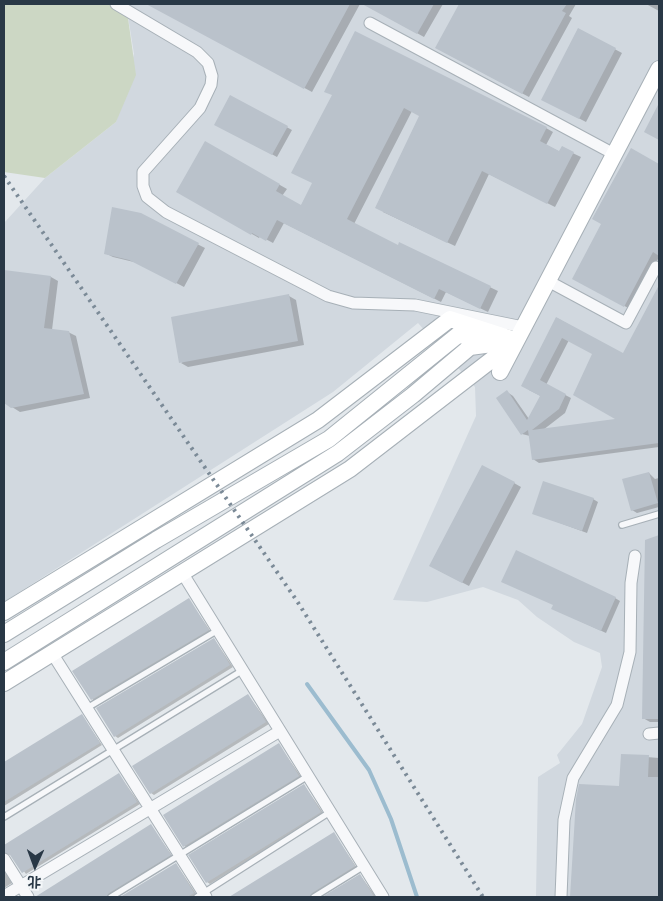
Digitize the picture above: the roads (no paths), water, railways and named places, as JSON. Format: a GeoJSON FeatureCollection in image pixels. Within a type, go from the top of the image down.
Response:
{"type":"FeatureCollection","features":[{"type":"Feature","properties":{"kind":"street"},"geometry":{"type":"LineString","coordinates":[[116,4],[197,52],[208,63],[212,76],[211,85],[200,108],[143,172],[143,186],[147,197],[166,212],[328,296],[353,302],[415,305],[520,334]]}},
{"type":"Feature","properties":{"kind":"street"},"geometry":{"type":"LineString","coordinates":[[370,22],[614,154]]}},
{"type":"Feature","properties":{"kind":"street"},"geometry":{"type":"LineString","coordinates":[[500,372],[659,69]]}},
{"type":"Feature","properties":{"kind":"street"},"geometry":{"type":"LineString","coordinates":[[548,281],[626,323],[656,268],[659,269]]}},
{"type":"Feature","properties":{"kind":"street"},"geometry":{"type":"LineString","coordinates":[[4,612],[318,420],[450,319],[520,334]]}},
{"type":"Feature","properties":{"kind":"street"},"geometry":{"type":"LineString","coordinates":[[4,683],[350,469],[520,334]]}},
{"type":"Feature","properties":{"kind":"street"},"geometry":{"type":"LineString","coordinates":[[4,634],[156,540],[330,439],[458,335],[520,334]]}},
{"type":"Feature","properties":{"kind":"street"},"geometry":{"type":"LineString","coordinates":[[4,662],[338,454],[470,347],[520,334]]}},
{"type":"Feature","properties":{"kind":"street"},"geometry":{"type":"LineString","coordinates":[[561,897],[564,820],[573,778],[617,705],[630,652],[631,584],[635,556]]}},
{"type":"Feature","properties":{"kind":"street"},"geometry":{"type":"LineString","coordinates":[[183,574],[383,897]]}},
{"type":"Feature","properties":{"kind":"street"},"geometry":{"type":"LineString","coordinates":[[52,653],[180,855],[202,896]]}},
{"type":"Feature","properties":{"kind":"street"},"geometry":{"type":"LineString","coordinates":[[4,896],[280,731]]}},
{"type":"Feature","properties":{"kind":"street"},"geometry":{"type":"LineString","coordinates":[[4,859],[28,897]]}},
{"type":"Feature","properties":{"kind":"lane"},"geometry":{"type":"LineString","coordinates":[[622,525],[659,514]]}},
{"type":"Feature","properties":{"kind":"lane"},"geometry":{"type":"LineString","coordinates":[[87,708],[218,630]]}},
{"type":"Feature","properties":{"kind":"lane"},"geometry":{"type":"LineString","coordinates":[[4,817],[243,670]]}},
{"type":"Feature","properties":{"kind":"lane"},"geometry":{"type":"LineString","coordinates":[[111,897],[308,776]]}},
{"type":"Feature","properties":{"kind":"lane"},"geometry":{"type":"LineString","coordinates":[[202,896],[330,812]]}},
{"type":"Feature","properties":{"kind":"lane"},"geometry":{"type":"LineString","coordinates":[[314,897],[364,866]]}},
{"type":"Feature","properties":{"kind":"waterway"},"geometry":{"type":"LineString","coordinates":[[307,684],[369,770],[391,819],[417,897]]}},
{"type":"Feature","properties":{"kind":"railway"},"geometry":{"type":"LineString","coordinates":[[4,176],[297,601],[483,897]]}}]}
